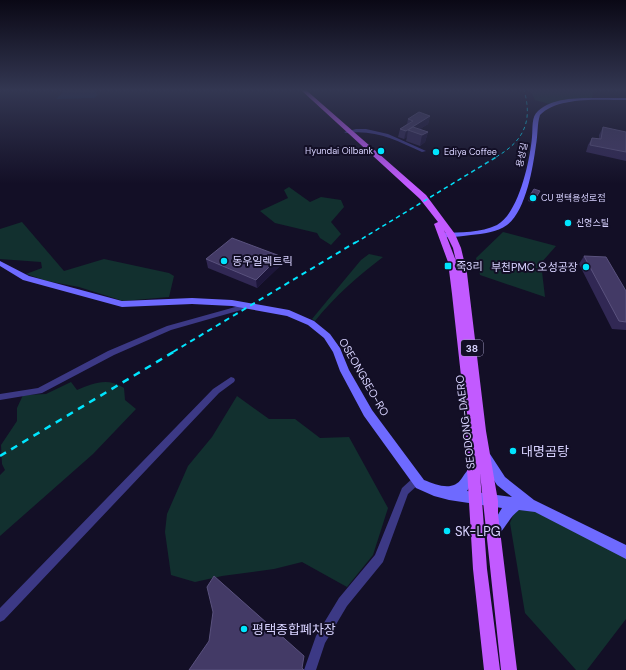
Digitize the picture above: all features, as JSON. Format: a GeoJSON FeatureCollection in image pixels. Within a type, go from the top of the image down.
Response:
{"type":"FeatureCollection","features":[{"type":"Feature","properties":{"kind":"main road","name":"SEODONG-DAERO"},"geometry":{"type":"LineString","coordinates":[[334,121],[348,132]]}},
{"type":"Feature","properties":{"kind":"main road","name":"SEODONG-DAERO"},"geometry":{"type":"LineString","coordinates":[[336,121],[424,197],[447,235],[457,248],[463,273],[484,454],[480,569],[492,670]]}},
{"type":"Feature","properties":{"kind":"main road","name":"SEODONG-DAERO"},"geometry":{"type":"LineString","coordinates":[[447,235],[457,294],[468,386],[474,471],[493,535],[510,670]]}},
{"type":"Feature","properties":{"kind":"street","name":"용성길"},"geometry":{"type":"LineString","coordinates":[[447,235],[490,229],[505,223],[510,219],[515,210],[532,160],[536,121]]}},
{"type":"Feature","properties":{"kind":"street"},"geometry":{"type":"LineString","coordinates":[[348,132],[368,130],[383,133],[424,151]]}},
{"type":"Feature","properties":{"kind":"street","name":"OSEONGSEO-RO"},"geometry":{"type":"LineString","coordinates":[[0,263],[26,278],[122,304],[192,301],[246,306],[289,313],[311,323],[327,336],[337,351],[345,371],[368,413],[417,480],[426,488],[483,500],[534,506]]}},
{"type":"Feature","properties":{"kind":"street"},"geometry":{"type":"LineString","coordinates":[[0,397],[39,391],[111,353],[169,328],[246,306]]}},
{"type":"Feature","properties":{"kind":"street"},"geometry":{"type":"LineString","coordinates":[[0,616],[216,391],[231,380]]}},
{"type":"Feature","properties":{"kind":"street"},"geometry":{"type":"LineString","coordinates":[[484,454],[501,481],[534,506],[613,544],[626,552]]}},
{"type":"Feature","properties":{"kind":"street"},"geometry":{"type":"LineString","coordinates":[[449,494],[464,486],[474,471]]}},
{"type":"Feature","properties":{"kind":"street"},"geometry":{"type":"LineString","coordinates":[[310,670],[320,640],[343,602],[379,558],[405,491],[417,480]]}},
{"type":"Feature","properties":{"kind":"street"},"geometry":{"type":"LineString","coordinates":[[493,535],[500,520],[507,511],[518,503]]}},
{"type":"Feature","properties":{"kind":"green space"},"geometry":{"type":"Polygon","coordinates":[[[289,187],[310,202],[321,197],[341,200],[344,207],[331,222],[341,234],[331,245],[320,238],[317,233],[275,223],[260,211],[288,198],[284,190],[289,187]]]}},
{"type":"Feature","properties":{"kind":"green space"},"geometry":{"type":"Polygon","coordinates":[[[22,222],[64,271],[104,259],[169,273],[174,276],[169,297],[123,301],[79,287],[47,281],[26,274],[42,268],[41,262],[0,259],[0,229],[22,222]]]}},
{"type":"Feature","properties":{"kind":"green space"},"geometry":{"type":"Polygon","coordinates":[[[503,232],[556,246],[541,263],[545,297],[480,275],[476,258],[503,232]]]}},
{"type":"Feature","properties":{"kind":"green space"},"geometry":{"type":"Polygon","coordinates":[[[369,254],[383,257],[347,287],[315,321],[312,319],[361,260],[369,254]]]}},
{"type":"Feature","properties":{"kind":"green space"},"geometry":{"type":"Polygon","coordinates":[[[71,382],[77,390],[100,382],[118,385],[124,388],[125,400],[136,409],[93,454],[0,536],[0,475],[5,470],[2,464],[1,445],[17,421],[17,408],[23,395],[46,394],[71,382]]]}},
{"type":"Feature","properties":{"kind":"green space"},"geometry":{"type":"Polygon","coordinates":[[[237,396],[269,419],[295,419],[320,438],[349,437],[388,508],[373,555],[347,587],[302,562],[274,569],[222,576],[195,582],[171,575],[165,532],[167,514],[188,466],[212,437],[237,396]]]}},
{"type":"Feature","properties":{"kind":"green space"},"geometry":{"type":"Polygon","coordinates":[[[521,509],[534,510],[626,558],[626,619],[587,670],[576,670],[525,613],[510,523],[514,513],[521,509]]]}},
{"type":"Feature","properties":{"kind":"building"},"geometry":{"type":"Polygon","coordinates":[[[413,121],[422,121],[406,131],[400,129],[413,121]]]}},
{"type":"Feature","properties":{"kind":"building"},"geometry":{"type":"Polygon","coordinates":[[[413,127],[428,132],[422,135],[408,130],[413,127]]]}},
{"type":"Feature","properties":{"kind":"building"},"geometry":{"type":"Polygon","coordinates":[[[603,127],[626,132],[626,152],[590,145],[592,138],[601,139],[603,127]]]}},
{"type":"Feature","properties":{"kind":"building"},"geometry":{"type":"Polygon","coordinates":[[[534,189],[540,191],[535,199],[529,197],[534,189]]]}},
{"type":"Feature","properties":{"kind":"building"},"geometry":{"type":"Polygon","coordinates":[[[232,238],[280,256],[256,280],[206,259],[232,238]]]}},
{"type":"Feature","properties":{"kind":"building"},"geometry":{"type":"Polygon","coordinates":[[[584,256],[606,257],[626,291],[626,322],[619,321],[584,256]]]}},
{"type":"Feature","properties":{"kind":"building","name":"평택종합폐차장"},"geometry":{"type":"Polygon","coordinates":[[[214,576],[304,656],[302,668],[304,670],[189,670],[209,641],[213,612],[207,587],[214,576]]]}},
{"type":"Feature","properties":{"kind":"railway"},"geometry":{"type":"LineString","coordinates":[[496,157],[506,151],[520,137],[526,121]]}},
{"type":"Feature","properties":{"kind":"railway"},"geometry":{"type":"LineString","coordinates":[[355,243],[498,156]]}},
{"type":"Feature","properties":{"kind":"railway"},"geometry":{"type":"LineString","coordinates":[[173,352],[356,242]]}},
{"type":"Feature","properties":{"kind":"railway"},"geometry":{"type":"LineString","coordinates":[[0,456],[175,351]]}},
{"type":"Feature","properties":{"kind":"place","name":"Hyundai Oilbank"},"geometry":{"type":"Point","coordinates":[381,151]}},
{"type":"Feature","properties":{"kind":"place","name":"Ediya Coffee"},"geometry":{"type":"Point","coordinates":[436,152]}},
{"type":"Feature","properties":{"kind":"place","name":"CU 평택용성로점"},"geometry":{"type":"Point","coordinates":[533,198]}},
{"type":"Feature","properties":{"kind":"place","name":"신영스틸"},"geometry":{"type":"Point","coordinates":[568,223]}},
{"type":"Feature","properties":{"kind":"place","name":"동우일렉트릭"},"geometry":{"type":"Point","coordinates":[224,261]}},
{"type":"Feature","properties":{"kind":"place","name":"죽3리"},"geometry":{"type":"Point","coordinates":[448,266]}},
{"type":"Feature","properties":{"kind":"place","name":"부천PMC 오성공장"},"geometry":{"type":"Point","coordinates":[586,267]}},
{"type":"Feature","properties":{"kind":"place","name":"대명곰탕"},"geometry":{"type":"Point","coordinates":[513,451]}},
{"type":"Feature","properties":{"kind":"place","name":"SK-LPG"},"geometry":{"type":"Point","coordinates":[447,531]}},
{"type":"Feature","properties":{"kind":"place","name":"평택종합폐차장"},"geometry":{"type":"Point","coordinates":[244,629]}}]}
